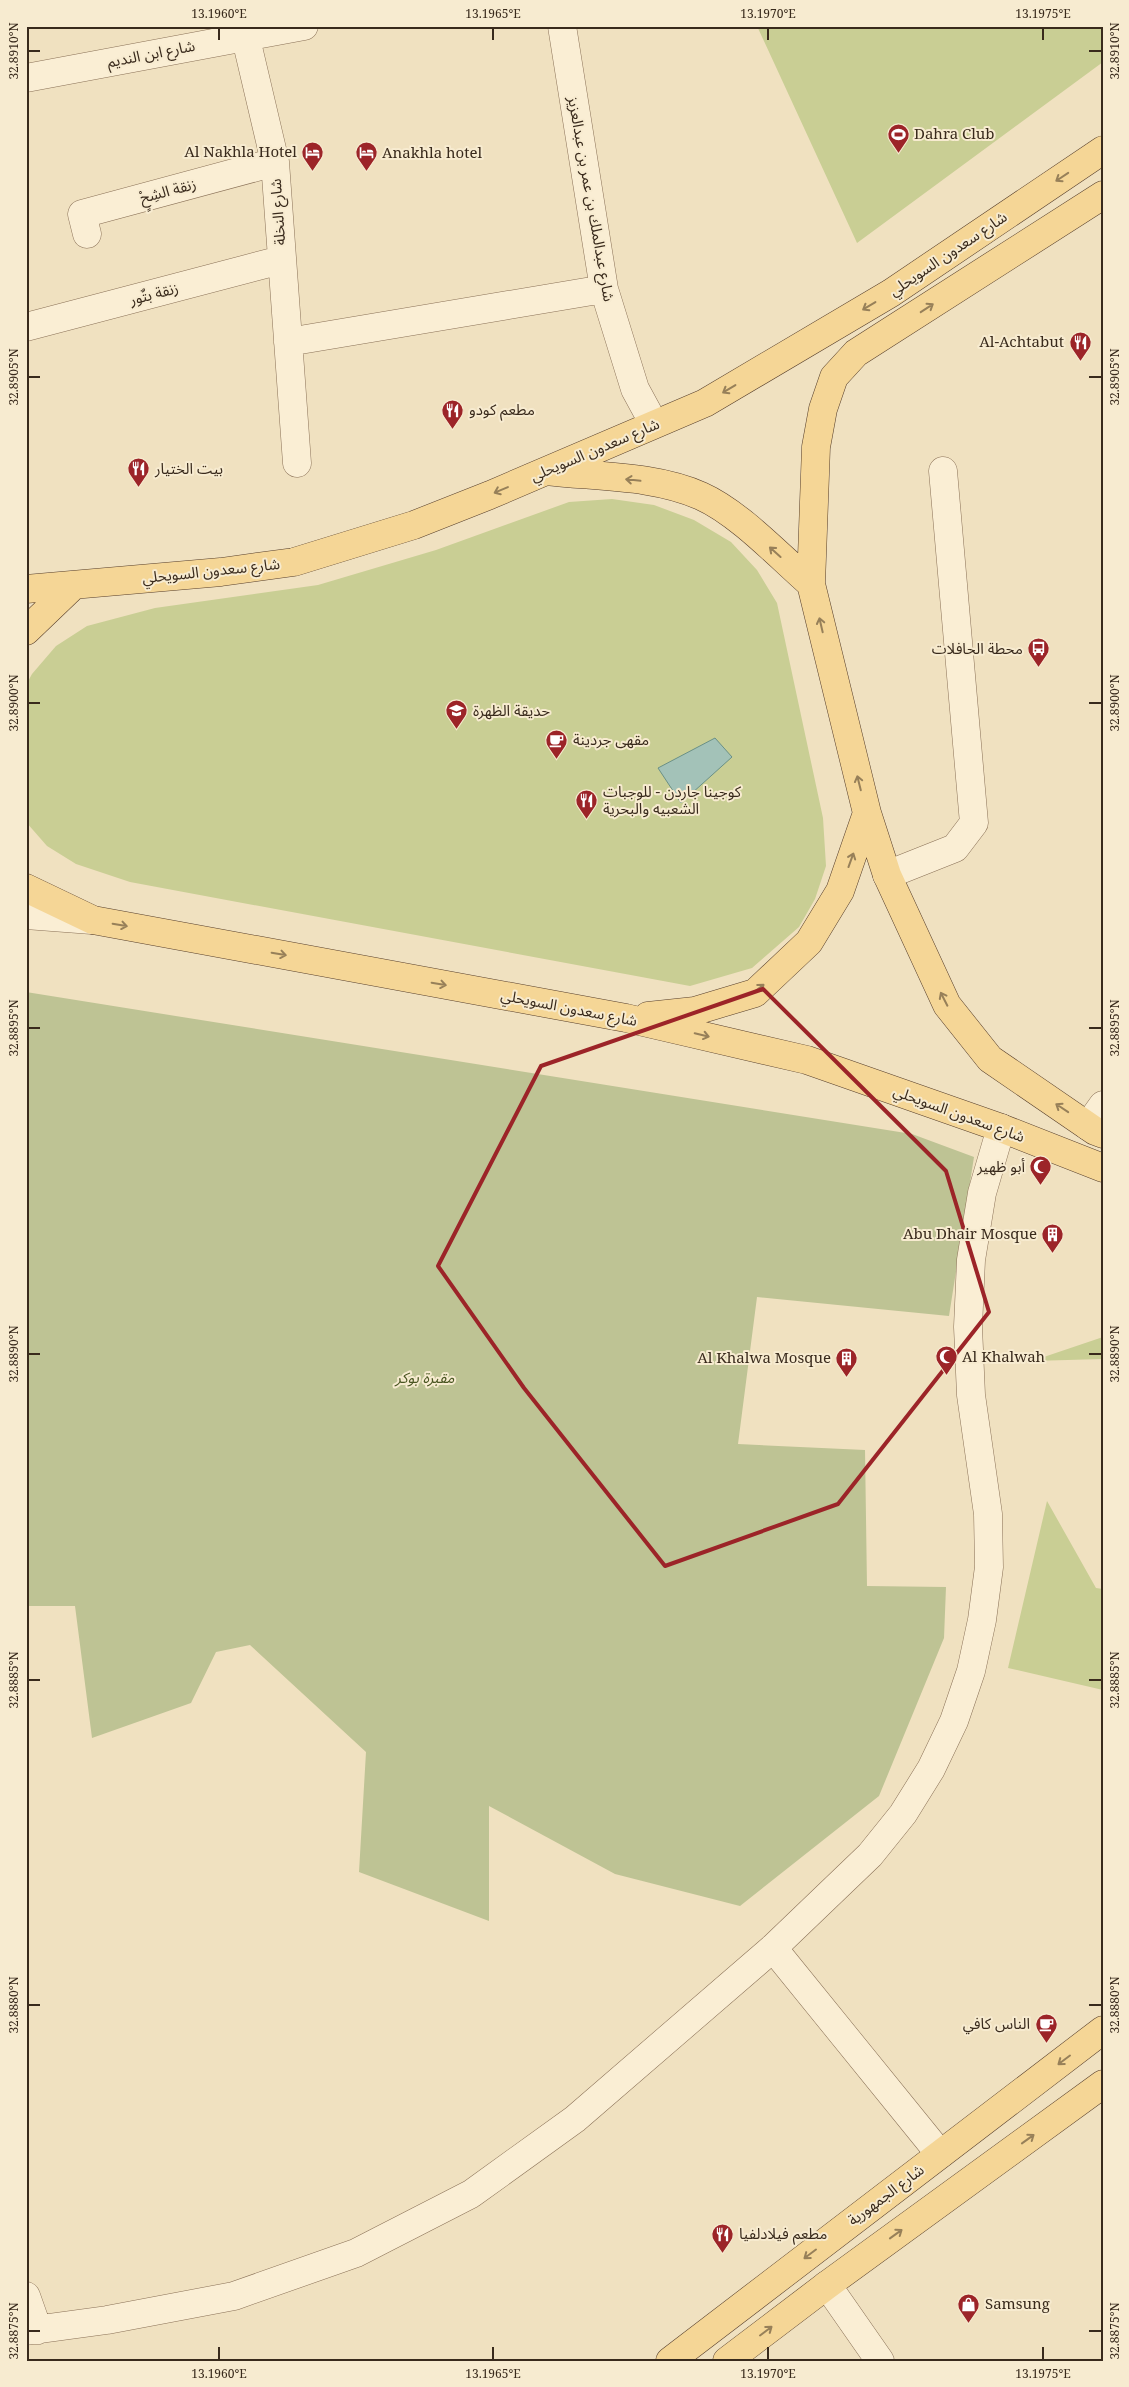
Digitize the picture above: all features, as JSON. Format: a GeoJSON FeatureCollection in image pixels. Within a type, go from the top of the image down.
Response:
{"type":"FeatureCollection","features":[{"type":"Feature","properties":{"kind":"main road","name":"شارع سعدون السويحلي"},"geometry":{"type":"LineString","coordinates":[[26,589],[221,572],[294,562],[414,525],[705,403],[891,293],[1103,150]]}},
{"type":"Feature","properties":{"kind":"main road"},"geometry":{"type":"LineString","coordinates":[[1098,1122],[990,1059],[947,1005],[887,875],[867,813],[811,584],[816,447],[823,409],[834,377],[856,353],[1103,196]]}},
{"type":"Feature","properties":{"kind":"main road"},"geometry":{"type":"LineString","coordinates":[[546,471],[659,483],[701,496],[742,523],[811,584]]}},
{"type":"Feature","properties":{"kind":"main road"},"geometry":{"type":"LineString","coordinates":[[26,631],[74,585]]}},
{"type":"Feature","properties":{"kind":"main road"},"geometry":{"type":"LineString","coordinates":[[626,1018],[695,1011],[756,993],[809,942],[840,891],[867,813]]}},
{"type":"Feature","properties":{"kind":"main road","name":"شارع سعدون السويحلي"},"geometry":{"type":"LineString","coordinates":[[26,888],[93,920],[626,1018],[807,1060],[1001,1128],[1103,1168]]}},
{"type":"Feature","properties":{"kind":"main road","name":"شارع الجمهورية"},"geometry":{"type":"LineString","coordinates":[[670,2361],[1103,2030]]}},
{"type":"Feature","properties":{"kind":"main road"},"geometry":{"type":"LineString","coordinates":[[727,2361],[827,2285],[1103,2084]]}},
{"type":"Feature","properties":{"kind":"street","name":"شارع ابن النديم"},"geometry":{"type":"LineString","coordinates":[[26,78],[244,31],[304,26]]}},
{"type":"Feature","properties":{"kind":"street","name":"شارع عبدالملك بن عمر بن عبدالعزيز"},"geometry":{"type":"LineString","coordinates":[[562,26],[604,289],[635,389],[654,424]]}},
{"type":"Feature","properties":{"kind":"street","name":"شارع النخلة"},"geometry":{"type":"LineString","coordinates":[[244,31],[275,162],[297,463]]}},
{"type":"Feature","properties":{"kind":"street","name":"ْزنقة الشِحٍ"},"geometry":{"type":"LineString","coordinates":[[87,234],[82,214],[275,162]]}},
{"type":"Feature","properties":{"kind":"street","name":"زنقة بتٌور"},"geometry":{"type":"LineString","coordinates":[[26,327],[281,260]]}},
{"type":"Feature","properties":{"kind":"street"},"geometry":{"type":"LineString","coordinates":[[288,342],[604,289]]}},
{"type":"Feature","properties":{"kind":"street"},"geometry":{"type":"LineString","coordinates":[[887,875],[955,848],[974,823],[944,471]]}},
{"type":"Feature","properties":{"kind":"street"},"geometry":{"type":"LineString","coordinates":[[26,915],[93,920]]}},
{"type":"Feature","properties":{"kind":"street"},"geometry":{"type":"LineString","coordinates":[[26,2296],[32,2330],[107,2320],[234,2296],[356,2254],[471,2194],[575,2119],[773,1948],[870,1855],[903,1814],[931,1769],[954,1721],[971,1671],[982,1620],[988,1549],[988,1514],[971,1395],[968,1318],[972,1260],[982,1193],[1001,1128]]}},
{"type":"Feature","properties":{"kind":"street"},"geometry":{"type":"LineString","coordinates":[[773,1948],[940,2154]]}},
{"type":"Feature","properties":{"kind":"street"},"geometry":{"type":"LineString","coordinates":[[827,2285],[880,2361]]}},
{"type":"Feature","properties":{"kind":"highlighted area"},"geometry":{"type":"Polygon","coordinates":[[[763,989],[946,1171],[989,1312],[838,1504],[665,1566],[524,1388],[438,1266],[541,1066],[763,989]]]}},
{"type":"Feature","properties":{"kind":"green space","name":"Dahra Club"},"geometry":{"type":"Polygon","coordinates":[[[757,26],[1103,26],[1103,62],[857,243],[757,26]]]}},
{"type":"Feature","properties":{"kind":"green space"},"geometry":{"type":"Polygon","coordinates":[[[612,499],[654,505],[694,520],[731,542],[757,570],[777,603],[823,818],[826,866],[815,899],[799,927],[752,968],[690,986],[130,882],[76,864],[47,846],[26,822],[26,685],[32,674],[56,646],[87,626],[155,608],[318,585],[436,550],[569,502],[612,499]]]}},
{"type":"Feature","properties":{"kind":"green space","name":"مقبرة بوكر"},"geometry":{"type":"Polygon","coordinates":[[[26,992],[912,1134],[974,1157],[949,1316],[757,1297],[738,1444],[865,1450],[867,1586],[946,1587],[944,1638],[879,1796],[740,1906],[615,1874],[489,1806],[489,1921],[359,1872],[366,1752],[250,1645],[216,1652],[191,1703],[92,1738],[75,1606],[26,1606],[26,992]]]}},
{"type":"Feature","properties":{"kind":"green space"},"geometry":{"type":"Polygon","coordinates":[[[1103,1337],[1103,1359],[1032,1361],[1103,1337]]]}},
{"type":"Feature","properties":{"kind":"green space"},"geometry":{"type":"Polygon","coordinates":[[[1047,1501],[1096,1588],[1103,1589],[1103,1690],[1008,1668],[1047,1501]]]}},
{"type":"Feature","properties":{"kind":"water"},"geometry":{"type":"Polygon","coordinates":[[[715,738],[732,757],[681,803],[658,768],[715,738]]]}},
{"type":"Feature","properties":{"kind":"place","name":"Dahra Club"},"geometry":{"type":"Point","coordinates":[898,153]}},
{"type":"Feature","properties":{"kind":"place","name":"Al Nakhla Hotel"},"geometry":{"type":"Point","coordinates":[313,171]}},
{"type":"Feature","properties":{"kind":"place","name":"Anakhla hotel"},"geometry":{"type":"Point","coordinates":[366,172]}},
{"type":"Feature","properties":{"kind":"place","name":"Al-Achtabut"},"geometry":{"type":"Point","coordinates":[1080,361]}},
{"type":"Feature","properties":{"kind":"place","name":"مطعم كودو"},"geometry":{"type":"Point","coordinates":[453,429]}},
{"type":"Feature","properties":{"kind":"place","name":"بيت الختيار"},"geometry":{"type":"Point","coordinates":[139,488]}},
{"type":"Feature","properties":{"kind":"place","name":"محطة الحافلات"},"geometry":{"type":"Point","coordinates":[1039,668]}},
{"type":"Feature","properties":{"kind":"place","name":"حديقة الظهرة"},"geometry":{"type":"Point","coordinates":[457,730]}},
{"type":"Feature","properties":{"kind":"place","name":"مقهى جردينة"},"geometry":{"type":"Point","coordinates":[557,759]}},
{"type":"Feature","properties":{"kind":"place","name":"كوجينا جاردن - للوجبات الشعبيه والبحرية"},"geometry":{"type":"Point","coordinates":[587,820]}},
{"type":"Feature","properties":{"kind":"place","name":"أبو ظهير"},"geometry":{"type":"Point","coordinates":[1041,1186]}},
{"type":"Feature","properties":{"kind":"place","name":"Abu Dhair Mosque"},"geometry":{"type":"Point","coordinates":[1053,1253]}},
{"type":"Feature","properties":{"kind":"place","name":"Al Khalwah"},"geometry":{"type":"Point","coordinates":[946,1376]}},
{"type":"Feature","properties":{"kind":"place","name":"Al Khalwa Mosque"},"geometry":{"type":"Point","coordinates":[847,1377]}},
{"type":"Feature","properties":{"kind":"place","name":"الناس كافي"},"geometry":{"type":"Point","coordinates":[1046,2043]}},
{"type":"Feature","properties":{"kind":"place","name":"مطعم فيلادلفيا"},"geometry":{"type":"Point","coordinates":[723,2253]}},
{"type":"Feature","properties":{"kind":"place","name":"Samsung"},"geometry":{"type":"Point","coordinates":[969,2323]}}]}
